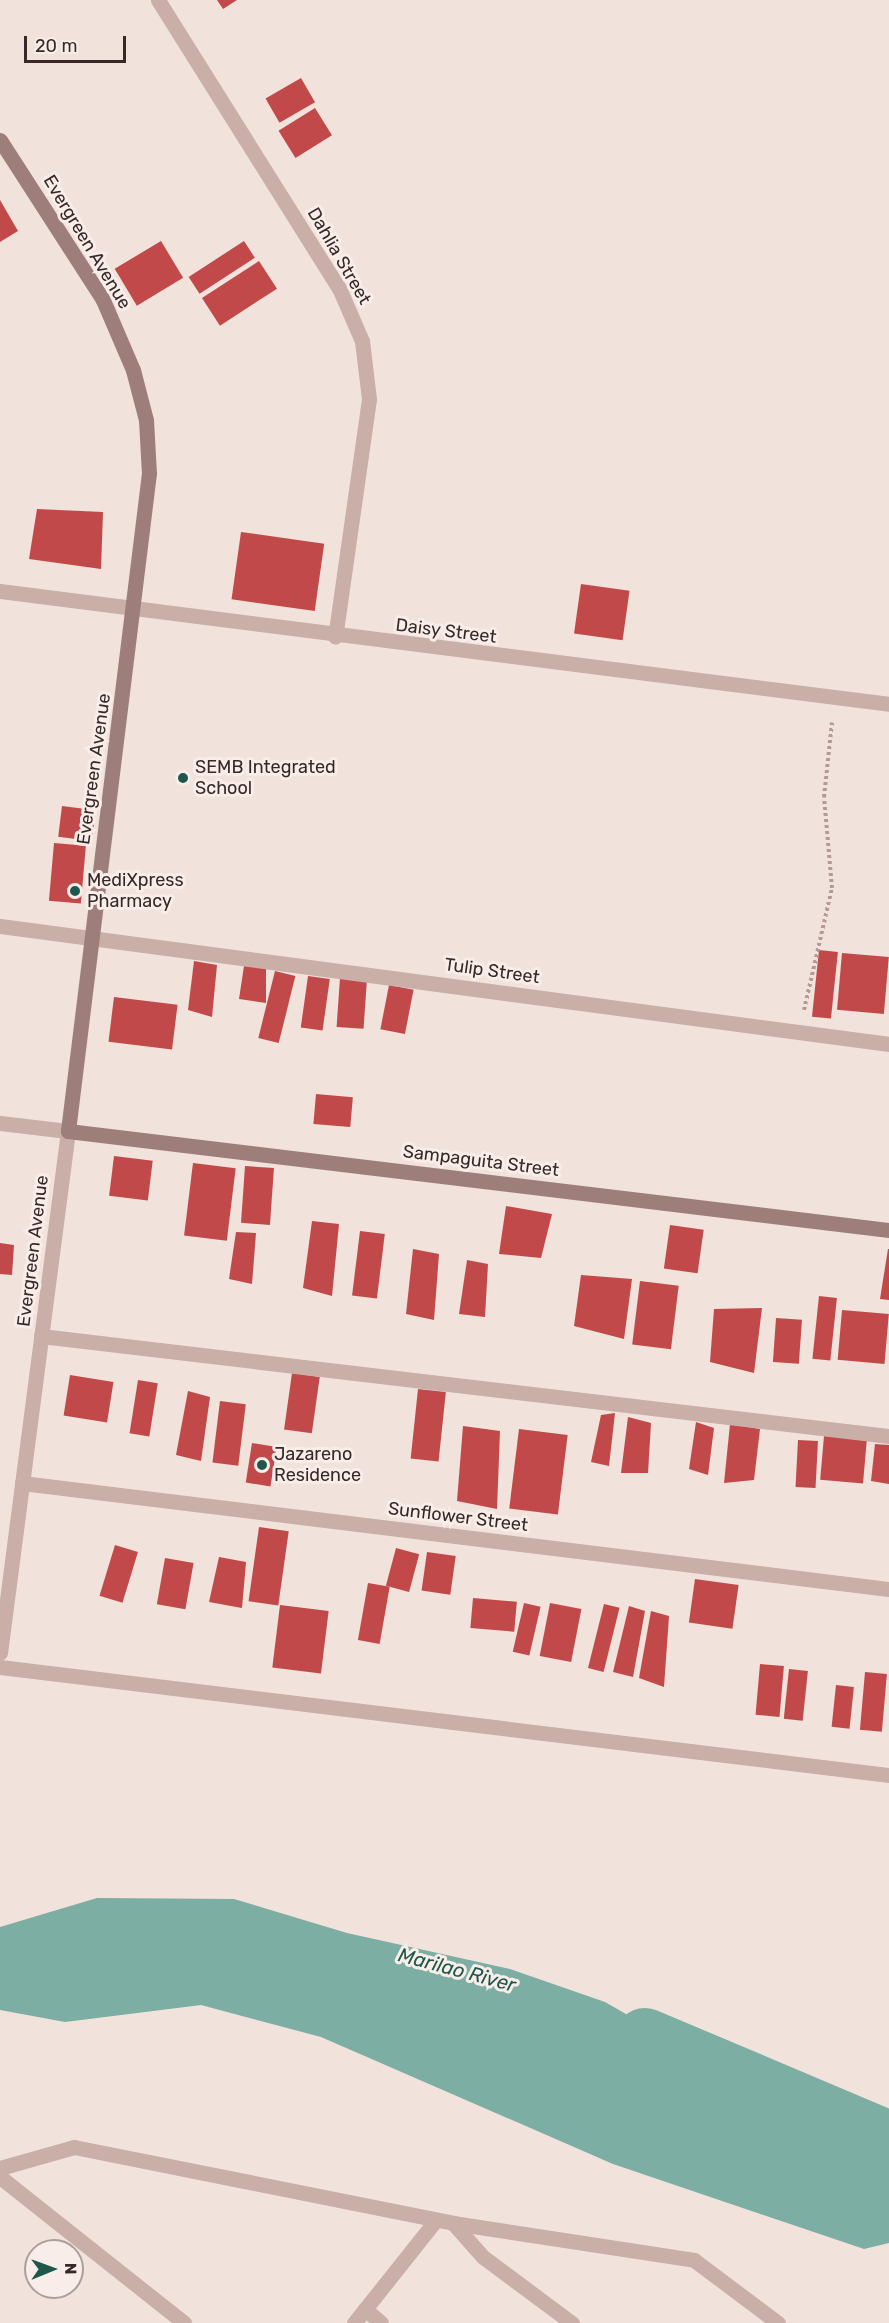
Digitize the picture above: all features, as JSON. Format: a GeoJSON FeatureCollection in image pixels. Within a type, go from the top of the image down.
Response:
{"type":"FeatureCollection","features":[{"type":"Feature","properties":{"kind":"street","name":"Dahlia Street"},"geometry":{"type":"LineString","coordinates":[[158,0],[339,288],[362,341],[369,399],[335,637]]}},
{"type":"Feature","properties":{"kind":"street","name":"Evergreen Avenue"},"geometry":{"type":"LineString","coordinates":[[0,140],[103,300],[134,370],[146,420],[149,473],[136,607],[90,936],[68,1131],[0,1653]]}},
{"type":"Feature","properties":{"kind":"street","name":"Daisy Street"},"geometry":{"type":"LineString","coordinates":[[0,591],[136,607],[335,637],[889,704]]}},
{"type":"Feature","properties":{"kind":"street","name":"Tulip Street"},"geometry":{"type":"LineString","coordinates":[[0,926],[90,936],[889,1044]]}},
{"type":"Feature","properties":{"kind":"street"},"geometry":{"type":"LineString","coordinates":[[0,1123],[68,1131]]}},
{"type":"Feature","properties":{"kind":"street","name":"Sampaguita Street"},"geometry":{"type":"LineString","coordinates":[[68,1131],[889,1230]]}},
{"type":"Feature","properties":{"kind":"street"},"geometry":{"type":"LineString","coordinates":[[41,1336],[889,1436]]}},
{"type":"Feature","properties":{"kind":"street","name":"Sunflower Street"},"geometry":{"type":"LineString","coordinates":[[22,1483],[889,1589]]}},
{"type":"Feature","properties":{"kind":"street"},"geometry":{"type":"LineString","coordinates":[[0,1667],[889,1775]]}},
{"type":"Feature","properties":{"kind":"street"},"geometry":{"type":"LineString","coordinates":[[0,2168],[74,2147],[436,2220],[694,2260],[778,2323]]}},
{"type":"Feature","properties":{"kind":"street"},"geometry":{"type":"LineString","coordinates":[[0,2177],[184,2323]]}},
{"type":"Feature","properties":{"kind":"street"},"geometry":{"type":"LineString","coordinates":[[354,2323],[436,2220]]}},
{"type":"Feature","properties":{"kind":"street"},"geometry":{"type":"LineString","coordinates":[[453,2223],[483,2257],[572,2323]]}},
{"type":"Feature","properties":{"kind":"street"},"geometry":{"type":"LineString","coordinates":[[365,2309],[381,2323]]}},
{"type":"Feature","properties":{"kind":"path"},"geometry":{"type":"LineString","coordinates":[[802,1034],[812,960],[827,923],[832,888],[824,797],[836,698]]}},
{"type":"Feature","properties":{"kind":"water"},"geometry":{"type":"Polygon","coordinates":[[[97,1898],[234,1899],[347,1933],[510,1969],[605,2002],[825,2128],[889,2134],[889,2243],[864,2249],[613,2164],[321,2037],[201,2005],[65,2022],[0,2010],[0,1927],[97,1898]]]}},
{"type":"Feature","properties":{"kind":"building"},"geometry":{"type":"Polygon","coordinates":[[[217,0],[237,0],[223,9],[217,0]]]}},
{"type":"Feature","properties":{"kind":"building"},"geometry":{"type":"Polygon","coordinates":[[[301,78],[315,102],[279,123],[265,98],[301,78]]]}},
{"type":"Feature","properties":{"kind":"building"},"geometry":{"type":"Polygon","coordinates":[[[315,108],[332,135],[295,158],[279,131],[315,108]]]}},
{"type":"Feature","properties":{"kind":"building"},"geometry":{"type":"Polygon","coordinates":[[[0,200],[18,231],[0,242],[0,200]]]}},
{"type":"Feature","properties":{"kind":"building"},"geometry":{"type":"Polygon","coordinates":[[[161,241],[183,278],[137,306],[115,269],[161,241]]]}},
{"type":"Feature","properties":{"kind":"building"},"geometry":{"type":"Polygon","coordinates":[[[244,241],[255,258],[200,294],[189,277],[244,241]]]}},
{"type":"Feature","properties":{"kind":"building"},"geometry":{"type":"Polygon","coordinates":[[[259,261],[277,289],[220,326],[202,298],[259,261]]]}},
{"type":"Feature","properties":{"kind":"building"},"geometry":{"type":"Polygon","coordinates":[[[37,509],[103,512],[101,569],[29,559],[37,509]]]}},
{"type":"Feature","properties":{"kind":"building"},"geometry":{"type":"Polygon","coordinates":[[[241,532],[324,544],[315,611],[232,599],[241,532]]]}},
{"type":"Feature","properties":{"kind":"building"},"geometry":{"type":"Polygon","coordinates":[[[581,584],[630,591],[623,640],[574,634],[581,584]]]}},
{"type":"Feature","properties":{"kind":"building"},"geometry":{"type":"Polygon","coordinates":[[[62,806],[96,810],[92,841],[58,837],[62,806]]]}},
{"type":"Feature","properties":{"kind":"building"},"geometry":{"type":"Polygon","coordinates":[[[54,843],[86,846],[81,904],[49,901],[54,843]]]}},
{"type":"Feature","properties":{"kind":"building"},"geometry":{"type":"Polygon","coordinates":[[[819,950],[838,952],[831,1019],[812,1017],[819,950]]]}},
{"type":"Feature","properties":{"kind":"building"},"geometry":{"type":"Polygon","coordinates":[[[842,953],[889,957],[884,1014],[837,1010],[842,953]]]}},
{"type":"Feature","properties":{"kind":"building"},"geometry":{"type":"Polygon","coordinates":[[[194,961],[217,965],[212,1017],[188,1010],[194,961]]]}},
{"type":"Feature","properties":{"kind":"building"},"geometry":{"type":"Polygon","coordinates":[[[244,966],[266,968],[266,1003],[239,999],[244,966]]]}},
{"type":"Feature","properties":{"kind":"building"},"geometry":{"type":"Polygon","coordinates":[[[275,971],[295,976],[279,1043],[258,1038],[275,971]]]}},
{"type":"Feature","properties":{"kind":"building"},"geometry":{"type":"Polygon","coordinates":[[[308,976],[330,979],[323,1031],[301,1027],[308,976]]]}},
{"type":"Feature","properties":{"kind":"building"},"geometry":{"type":"Polygon","coordinates":[[[340,978],[367,980],[364,1029],[337,1027],[340,978]]]}},
{"type":"Feature","properties":{"kind":"building"},"geometry":{"type":"Polygon","coordinates":[[[389,985],[414,990],[405,1034],[380,1029],[389,985]]]}},
{"type":"Feature","properties":{"kind":"building"},"geometry":{"type":"Polygon","coordinates":[[[114,997],[178,1005],[172,1049],[109,1042],[114,997]]]}},
{"type":"Feature","properties":{"kind":"building"},"geometry":{"type":"Polygon","coordinates":[[[316,1094],[353,1097],[350,1127],[313,1124],[316,1094]]]}},
{"type":"Feature","properties":{"kind":"building"},"geometry":{"type":"Polygon","coordinates":[[[114,1156],[153,1161],[148,1200],[109,1196],[114,1156]]]}},
{"type":"Feature","properties":{"kind":"building"},"geometry":{"type":"Polygon","coordinates":[[[193,1163],[236,1168],[227,1241],[184,1235],[193,1163]]]}},
{"type":"Feature","properties":{"kind":"building"},"geometry":{"type":"Polygon","coordinates":[[[245,1166],[274,1168],[270,1225],[241,1223],[245,1166]]]}},
{"type":"Feature","properties":{"kind":"building"},"geometry":{"type":"Polygon","coordinates":[[[506,1206],[552,1214],[541,1258],[499,1254],[506,1206]]]}},
{"type":"Feature","properties":{"kind":"building"},"geometry":{"type":"Polygon","coordinates":[[[312,1221],[339,1224],[332,1296],[303,1288],[312,1221]]]}},
{"type":"Feature","properties":{"kind":"building"},"geometry":{"type":"Polygon","coordinates":[[[670,1225],[704,1230],[698,1273],[664,1269],[670,1225]]]}},
{"type":"Feature","properties":{"kind":"building"},"geometry":{"type":"Polygon","coordinates":[[[360,1231],[385,1234],[377,1299],[352,1296],[360,1231]]]}},
{"type":"Feature","properties":{"kind":"building"},"geometry":{"type":"Polygon","coordinates":[[[236,1232],[256,1233],[252,1284],[229,1279],[236,1232]]]}},
{"type":"Feature","properties":{"kind":"building"},"geometry":{"type":"Polygon","coordinates":[[[0,1243],[14,1245],[12,1275],[0,1274],[0,1243]]]}},
{"type":"Feature","properties":{"kind":"building"},"geometry":{"type":"Polygon","coordinates":[[[413,1249],[439,1254],[434,1320],[406,1314],[413,1249]]]}},
{"type":"Feature","properties":{"kind":"building"},"geometry":{"type":"Polygon","coordinates":[[[889,1249],[889,1300],[880,1299],[889,1249]]]}},
{"type":"Feature","properties":{"kind":"building"},"geometry":{"type":"Polygon","coordinates":[[[467,1260],[488,1264],[485,1317],[459,1314],[467,1260]]]}},
{"type":"Feature","properties":{"kind":"building"},"geometry":{"type":"Polygon","coordinates":[[[581,1275],[632,1279],[624,1339],[574,1326],[581,1275]]]}},
{"type":"Feature","properties":{"kind":"building"},"geometry":{"type":"Polygon","coordinates":[[[640,1281],[679,1286],[671,1349],[632,1345],[640,1281]]]}},
{"type":"Feature","properties":{"kind":"building"},"geometry":{"type":"Polygon","coordinates":[[[819,1296],[837,1298],[830,1361],[812,1359],[819,1296]]]}},
{"type":"Feature","properties":{"kind":"building"},"geometry":{"type":"Polygon","coordinates":[[[762,1308],[754,1373],[710,1362],[714,1309],[762,1308]]]}},
{"type":"Feature","properties":{"kind":"building"},"geometry":{"type":"Polygon","coordinates":[[[842,1310],[889,1314],[884,1364],[838,1360],[842,1310]]]}},
{"type":"Feature","properties":{"kind":"building"},"geometry":{"type":"Polygon","coordinates":[[[776,1318],[802,1320],[799,1364],[773,1362],[776,1318]]]}},
{"type":"Feature","properties":{"kind":"building"},"geometry":{"type":"Polygon","coordinates":[[[292,1373],[320,1377],[312,1433],[284,1429],[292,1373]]]}},
{"type":"Feature","properties":{"kind":"building"},"geometry":{"type":"Polygon","coordinates":[[[70,1375],[113,1382],[107,1422],[64,1415],[70,1375]]]}},
{"type":"Feature","properties":{"kind":"building"},"geometry":{"type":"Polygon","coordinates":[[[138,1380],[158,1383],[149,1436],[130,1433],[138,1380]]]}},
{"type":"Feature","properties":{"kind":"building"},"geometry":{"type":"Polygon","coordinates":[[[418,1389],[446,1392],[439,1462],[411,1459],[418,1389]]]}},
{"type":"Feature","properties":{"kind":"building"},"geometry":{"type":"Polygon","coordinates":[[[188,1391],[210,1397],[201,1461],[176,1455],[188,1391]]]}},
{"type":"Feature","properties":{"kind":"building"},"geometry":{"type":"Polygon","coordinates":[[[220,1401],[246,1404],[238,1466],[212,1463],[220,1401]]]}},
{"type":"Feature","properties":{"kind":"building"},"geometry":{"type":"Polygon","coordinates":[[[615,1413],[609,1466],[591,1462],[601,1415],[615,1413]]]}},
{"type":"Feature","properties":{"kind":"building"},"geometry":{"type":"Polygon","coordinates":[[[628,1417],[651,1423],[648,1473],[621,1473],[628,1417]]]}},
{"type":"Feature","properties":{"kind":"building"},"geometry":{"type":"Polygon","coordinates":[[[696,1422],[714,1428],[708,1475],[689,1469],[696,1422]]]}},
{"type":"Feature","properties":{"kind":"building"},"geometry":{"type":"Polygon","coordinates":[[[730,1424],[760,1429],[754,1480],[724,1483],[730,1424]]]}},
{"type":"Feature","properties":{"kind":"building"},"geometry":{"type":"Polygon","coordinates":[[[463,1426],[500,1431],[497,1509],[457,1501],[463,1426]]]}},
{"type":"Feature","properties":{"kind":"building"},"geometry":{"type":"Polygon","coordinates":[[[519,1429],[568,1435],[558,1514],[509,1508],[519,1429]]]}},
{"type":"Feature","properties":{"kind":"building"},"geometry":{"type":"Polygon","coordinates":[[[824,1436],[867,1440],[863,1484],[820,1480],[824,1436]]]}},
{"type":"Feature","properties":{"kind":"building"},"geometry":{"type":"Polygon","coordinates":[[[798,1440],[818,1441],[816,1488],[796,1487],[798,1440]]]}},
{"type":"Feature","properties":{"kind":"building","name":"Jazareno Residence"},"geometry":{"type":"Polygon","coordinates":[[[252,1443],[277,1447],[270,1486],[246,1483],[252,1443]]]}},
{"type":"Feature","properties":{"kind":"building"},"geometry":{"type":"Polygon","coordinates":[[[875,1444],[889,1445],[889,1484],[871,1481],[875,1444]]]}},
{"type":"Feature","properties":{"kind":"building"},"geometry":{"type":"Polygon","coordinates":[[[259,1527],[289,1531],[278,1605],[249,1601],[259,1527]]]}},
{"type":"Feature","properties":{"kind":"building"},"geometry":{"type":"Polygon","coordinates":[[[115,1545],[138,1552],[122,1603],[100,1596],[115,1545]]]}},
{"type":"Feature","properties":{"kind":"building"},"geometry":{"type":"Polygon","coordinates":[[[396,1548],[419,1554],[409,1592],[386,1586],[396,1548]]]}},
{"type":"Feature","properties":{"kind":"building"},"geometry":{"type":"Polygon","coordinates":[[[427,1552],[456,1556],[450,1595],[422,1591],[427,1552]]]}},
{"type":"Feature","properties":{"kind":"building"},"geometry":{"type":"Polygon","coordinates":[[[219,1557],[246,1562],[242,1608],[209,1602],[219,1557]]]}},
{"type":"Feature","properties":{"kind":"building"},"geometry":{"type":"Polygon","coordinates":[[[165,1558],[194,1563],[185,1609],[157,1604],[165,1558]]]}},
{"type":"Feature","properties":{"kind":"building"},"geometry":{"type":"Polygon","coordinates":[[[695,1579],[739,1585],[732,1629],[689,1623],[695,1579]]]}},
{"type":"Feature","properties":{"kind":"building"},"geometry":{"type":"Polygon","coordinates":[[[368,1583],[390,1587],[380,1644],[358,1640],[368,1583]]]}},
{"type":"Feature","properties":{"kind":"building"},"geometry":{"type":"Polygon","coordinates":[[[473,1598],[517,1602],[514,1632],[470,1628],[473,1598]]]}},
{"type":"Feature","properties":{"kind":"building"},"geometry":{"type":"Polygon","coordinates":[[[524,1603],[541,1607],[529,1656],[513,1652],[524,1603]]]}},
{"type":"Feature","properties":{"kind":"building"},"geometry":{"type":"Polygon","coordinates":[[[550,1603],[581,1609],[571,1662],[540,1656],[550,1603]]]}},
{"type":"Feature","properties":{"kind":"building"},"geometry":{"type":"Polygon","coordinates":[[[604,1604],[620,1608],[604,1672],[588,1668],[604,1604]]]}},
{"type":"Feature","properties":{"kind":"building"},"geometry":{"type":"Polygon","coordinates":[[[280,1605],[329,1611],[321,1674],[272,1668],[280,1605]]]}},
{"type":"Feature","properties":{"kind":"building"},"geometry":{"type":"Polygon","coordinates":[[[629,1606],[645,1611],[633,1677],[613,1672],[629,1606]]]}},
{"type":"Feature","properties":{"kind":"building"},"geometry":{"type":"Polygon","coordinates":[[[651,1611],[669,1616],[664,1687],[639,1678],[651,1611]]]}},
{"type":"Feature","properties":{"kind":"building"},"geometry":{"type":"Polygon","coordinates":[[[760,1664],[784,1666],[779,1717],[756,1715],[760,1664]]]}},
{"type":"Feature","properties":{"kind":"building"},"geometry":{"type":"Polygon","coordinates":[[[789,1669],[808,1671],[803,1721],[784,1719],[789,1669]]]}},
{"type":"Feature","properties":{"kind":"building"},"geometry":{"type":"Polygon","coordinates":[[[865,1672],[887,1674],[882,1732],[860,1730],[865,1672]]]}},
{"type":"Feature","properties":{"kind":"building"},"geometry":{"type":"Polygon","coordinates":[[[836,1685],[854,1687],[850,1729],[832,1727],[836,1685]]]}},
{"type":"Feature","properties":{"kind":"waterway","name":"Marilao River"},"geometry":{"type":"LineString","coordinates":[[645,2039],[889,2142]]}},
{"type":"Feature","properties":{"kind":"place","name":"SEMB Integrated School"},"geometry":{"type":"Point","coordinates":[183,778]}},
{"type":"Feature","properties":{"kind":"place","name":"MediXpress Pharmacy"},"geometry":{"type":"Point","coordinates":[75,891]}},
{"type":"Feature","properties":{"kind":"place","name":"Jazareno Residence"},"geometry":{"type":"Point","coordinates":[262,1465]}}]}
